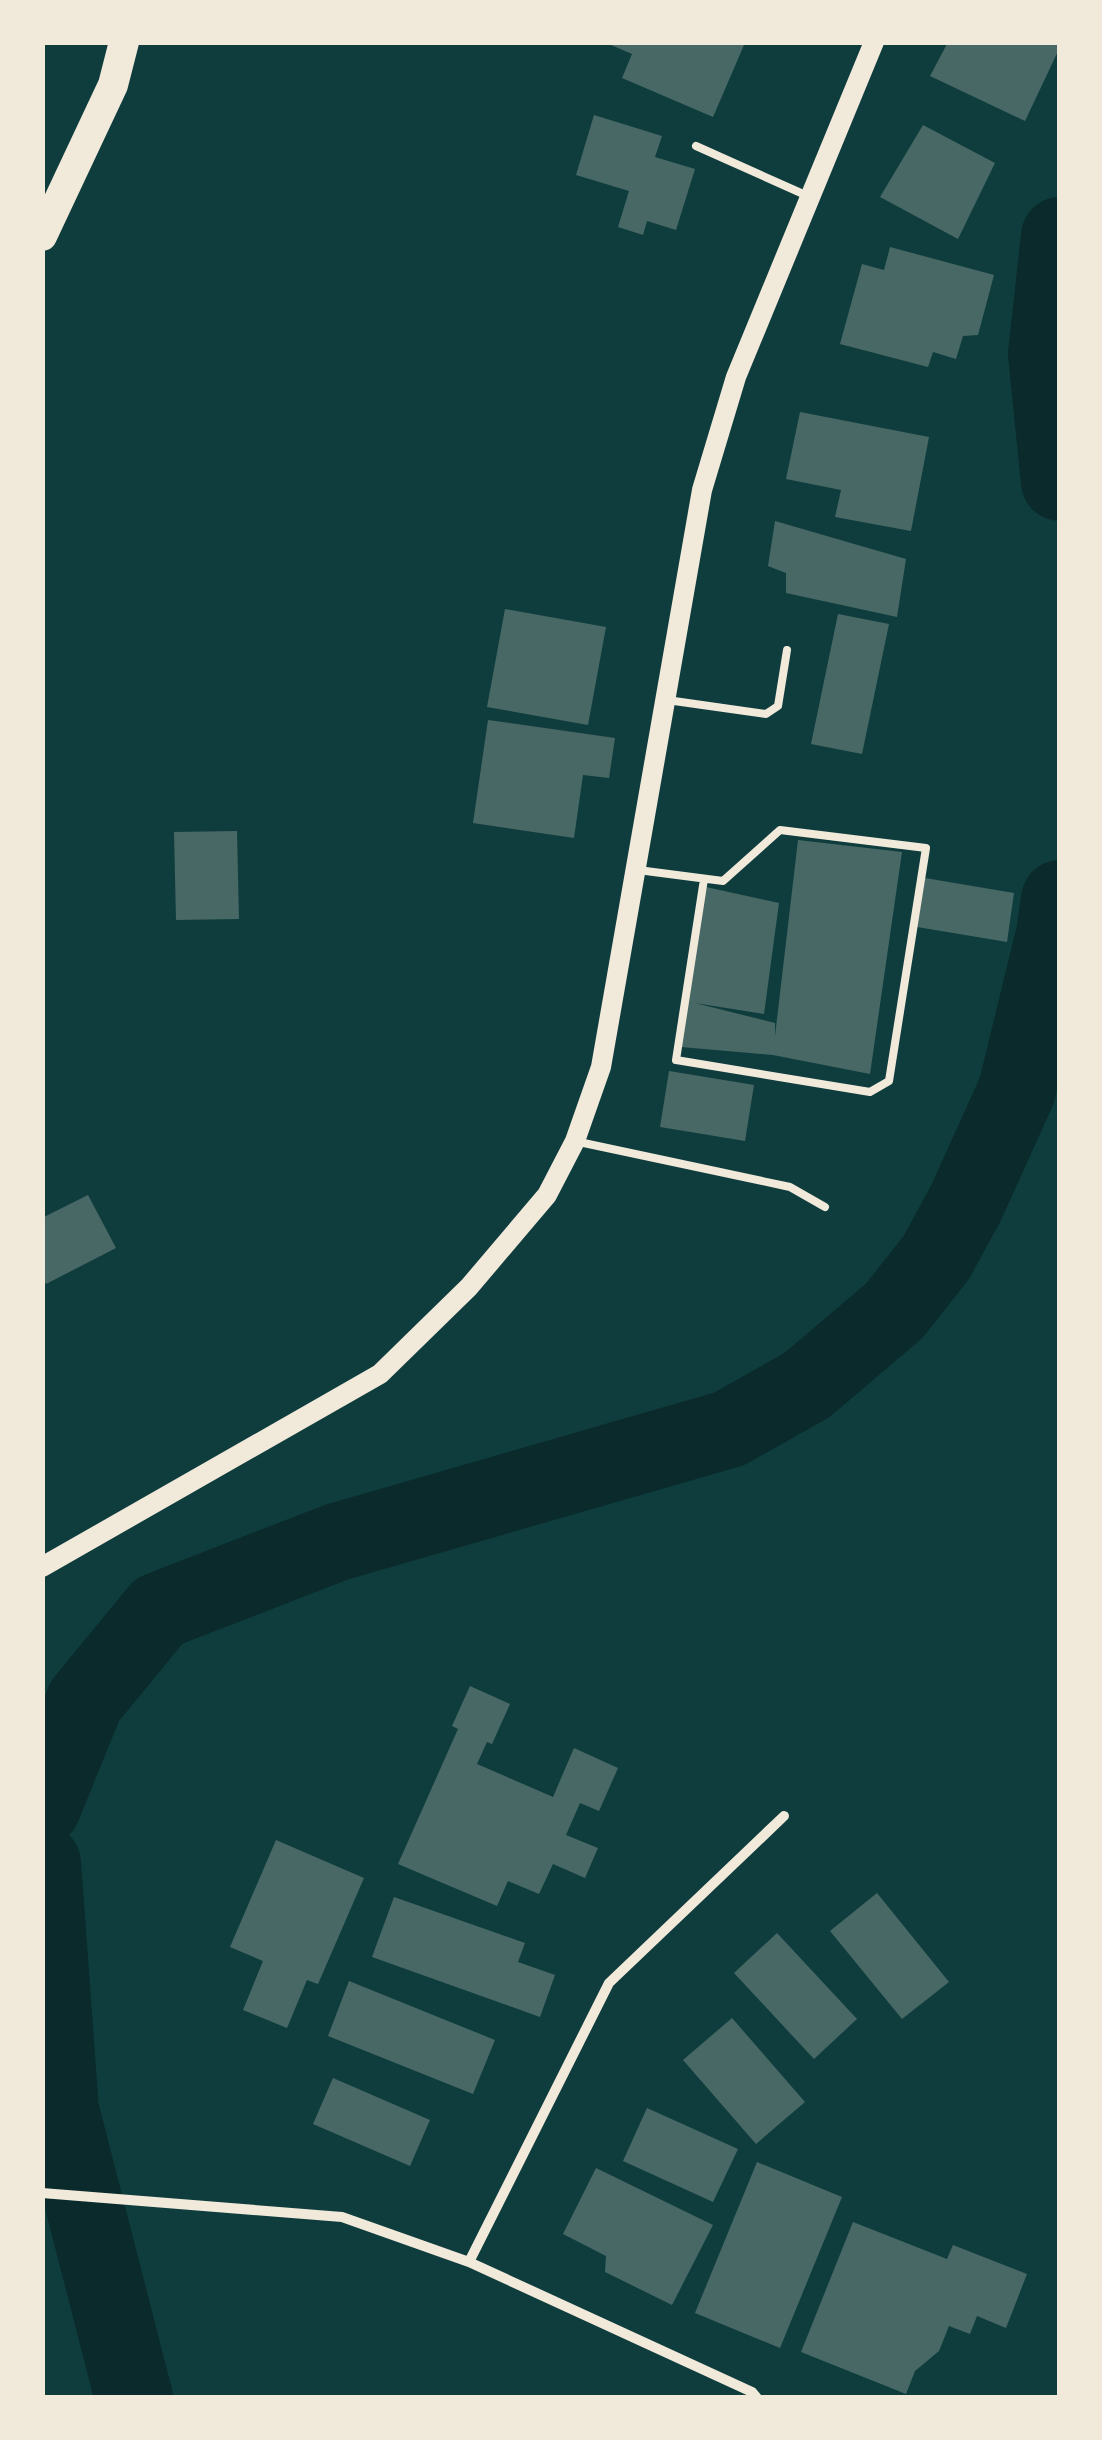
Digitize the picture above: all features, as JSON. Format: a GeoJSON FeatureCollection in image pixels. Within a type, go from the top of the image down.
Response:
{"type":"FeatureCollection","features":[{"type":"Feature","properties":{"kind":"highway"},"geometry":{"type":"LineString","coordinates":[[42,236],[113,85],[124,42]]}},
{"type":"Feature","properties":{"kind":"main road"},"geometry":{"type":"LineString","coordinates":[[42,1566],[380,1374],[469,1287],[547,1195],[575,1141],[601,1067],[702,490],[736,377],[874,42]]}},
{"type":"Feature","properties":{"kind":"street"},"geometry":{"type":"LineString","coordinates":[[469,2262],[610,1983],[784,1816]]}},
{"type":"Feature","properties":{"kind":"street"},"geometry":{"type":"LineString","coordinates":[[42,2193],[342,2217],[469,2262],[752,2392],[757,2398]]}},
{"type":"Feature","properties":{"kind":"lane"},"geometry":{"type":"LineString","coordinates":[[696,146],[810,197]]}},
{"type":"Feature","properties":{"kind":"lane"},"geometry":{"type":"LineString","coordinates":[[664,700],[766,714],[778,706],[786,650]]}},
{"type":"Feature","properties":{"kind":"lane"},"geometry":{"type":"LineString","coordinates":[[633,870],[723,881],[780,830],[926,848],[890,1081],[870,1092],[676,1060],[704,879]]}},
{"type":"Feature","properties":{"kind":"lane"},"geometry":{"type":"LineString","coordinates":[[575,1141],[790,1187],[825,1207]]}},
{"type":"Feature","properties":{"kind":"building"},"geometry":{"type":"Polygon","coordinates":[[[604,42],[744,45],[713,117],[622,78],[632,54],[604,42]]]}},
{"type":"Feature","properties":{"kind":"building"},"geometry":{"type":"Polygon","coordinates":[[[948,42],[1060,42],[1060,47],[1025,121],[930,76],[948,42]]]}},
{"type":"Feature","properties":{"kind":"building"},"geometry":{"type":"Polygon","coordinates":[[[594,115],[662,136],[655,157],[695,169],[676,230],[647,221],[643,235],[618,227],[629,191],[576,175],[594,115]]]}},
{"type":"Feature","properties":{"kind":"building"},"geometry":{"type":"Polygon","coordinates":[[[923,125],[995,163],[958,239],[880,197],[923,125]]]}},
{"type":"Feature","properties":{"kind":"building"},"geometry":{"type":"Polygon","coordinates":[[[890,247],[994,275],[978,335],[963,336],[956,359],[933,352],[928,367],[840,344],[862,264],[884,270],[890,247]]]}},
{"type":"Feature","properties":{"kind":"building"},"geometry":{"type":"Polygon","coordinates":[[[800,412],[929,437],[911,531],[835,517],[841,490],[786,479],[800,412]]]}},
{"type":"Feature","properties":{"kind":"building"},"geometry":{"type":"Polygon","coordinates":[[[775,521],[906,559],[897,617],[786,593],[786,573],[768,566],[775,521]]]}},
{"type":"Feature","properties":{"kind":"building"},"geometry":{"type":"Polygon","coordinates":[[[505,609],[606,627],[588,725],[487,707],[505,609]]]}},
{"type":"Feature","properties":{"kind":"building"},"geometry":{"type":"Polygon","coordinates":[[[838,614],[889,624],[862,754],[811,744],[838,614]]]}},
{"type":"Feature","properties":{"kind":"building"},"geometry":{"type":"Polygon","coordinates":[[[488,720],[615,738],[609,778],[583,775],[574,838],[473,823],[488,720]]]}},
{"type":"Feature","properties":{"kind":"building"},"geometry":{"type":"Polygon","coordinates":[[[237,831],[239,919],[176,920],[174,832],[237,831]]]}},
{"type":"Feature","properties":{"kind":"building"},"geometry":{"type":"Polygon","coordinates":[[[798,840],[902,852],[870,1074],[773,1055],[681,1047],[706,887],[779,903],[764,1014],[695,1003],[775,1023],[775,1036],[798,840]]]}},
{"type":"Feature","properties":{"kind":"building"},"geometry":{"type":"Polygon","coordinates":[[[925,878],[1014,893],[1007,942],[917,927],[925,878]]]}},
{"type":"Feature","properties":{"kind":"building"},"geometry":{"type":"Polygon","coordinates":[[[669,1071],[754,1085],[745,1141],[660,1127],[669,1071]]]}},
{"type":"Feature","properties":{"kind":"building"},"geometry":{"type":"Polygon","coordinates":[[[88,1195],[116,1248],[46,1284],[42,1278],[42,1218],[88,1195]]]}},
{"type":"Feature","properties":{"kind":"building"},"geometry":{"type":"Polygon","coordinates":[[[470,1686],[510,1704],[492,1744],[487,1742],[477,1764],[553,1797],[574,1748],[618,1768],[599,1811],[580,1803],[566,1835],[598,1848],[585,1878],[553,1864],[539,1894],[508,1881],[497,1906],[398,1864],[458,1729],[452,1726],[470,1686]]]}},
{"type":"Feature","properties":{"kind":"building"},"geometry":{"type":"Polygon","coordinates":[[[276,1840],[364,1878],[318,1984],[307,1980],[287,2028],[243,2010],[263,1961],[230,1947],[276,1840]]]}},
{"type":"Feature","properties":{"kind":"building"},"geometry":{"type":"Polygon","coordinates":[[[877,1893],[949,1982],[902,2019],[830,1931],[877,1893]]]}},
{"type":"Feature","properties":{"kind":"building"},"geometry":{"type":"Polygon","coordinates":[[[394,1897],[525,1943],[518,1962],[555,1975],[540,2017],[372,1957],[394,1897]]]}},
{"type":"Feature","properties":{"kind":"building"},"geometry":{"type":"Polygon","coordinates":[[[777,1933],[857,2019],[814,2059],[734,1973],[777,1933]]]}},
{"type":"Feature","properties":{"kind":"building"},"geometry":{"type":"Polygon","coordinates":[[[349,1981],[495,2040],[473,2094],[328,2036],[349,1981]]]}},
{"type":"Feature","properties":{"kind":"building"},"geometry":{"type":"Polygon","coordinates":[[[732,2018],[805,2102],[756,2144],[683,2060],[732,2018]]]}},
{"type":"Feature","properties":{"kind":"building"},"geometry":{"type":"Polygon","coordinates":[[[333,2078],[430,2120],[410,2166],[313,2124],[333,2078]]]}},
{"type":"Feature","properties":{"kind":"building"},"geometry":{"type":"Polygon","coordinates":[[[647,2108],[738,2149],[713,2202],[623,2161],[647,2108]]]}},
{"type":"Feature","properties":{"kind":"building"},"geometry":{"type":"Polygon","coordinates":[[[757,2162],[842,2197],[780,2348],[695,2313],[757,2162]]]}},
{"type":"Feature","properties":{"kind":"building"},"geometry":{"type":"Polygon","coordinates":[[[596,2168],[713,2225],[672,2305],[605,2272],[606,2256],[563,2234],[596,2168]]]}},
{"type":"Feature","properties":{"kind":"building"},"geometry":{"type":"Polygon","coordinates":[[[853,2222],[947,2259],[953,2245],[1027,2274],[1006,2328],[977,2316],[970,2334],[949,2326],[939,2351],[915,2371],[906,2394],[801,2352],[853,2222]]]}},
{"type":"Feature","properties":{"kind":"waterway"},"geometry":{"type":"LineString","coordinates":[[1060,236],[1047,354],[1060,482]]}},
{"type":"Feature","properties":{"kind":"waterway"},"geometry":{"type":"LineString","coordinates":[[42,1807],[85,1701],[159,1611],[337,1542],[729,1429],[807,1385],[894,1311],[936,1258],[966,1203],[1017,1090],[1060,899]]}},
{"type":"Feature","properties":{"kind":"waterway"},"geometry":{"type":"LineString","coordinates":[[42,1863],[60,2110],[134,2398]]}}]}
